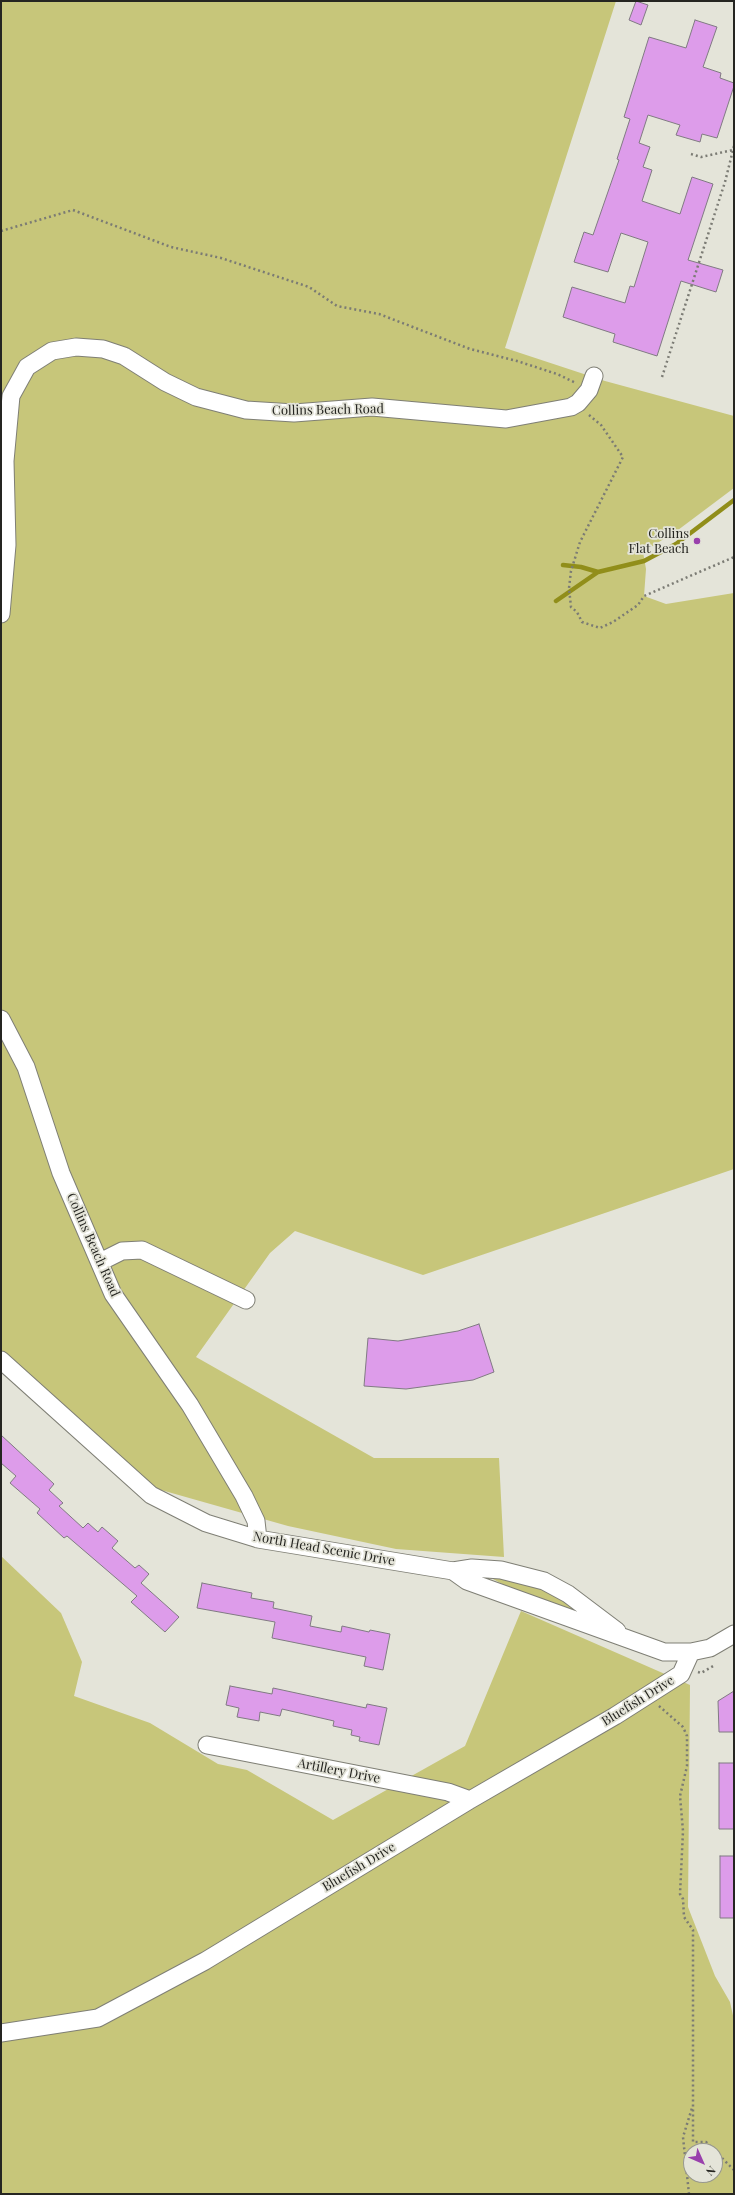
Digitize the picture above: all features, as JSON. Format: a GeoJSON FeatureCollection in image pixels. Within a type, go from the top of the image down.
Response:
{"type":"FeatureCollection","features":[{"type":"Feature","properties":{"kind":"street","name":"Collins Beach Road"},"geometry":{"type":"LineString","coordinates":[[1,614],[7,545],[5,461],[11,396],[27,367],[52,351],[76,347],[103,349],[124,356],[165,382],[196,397],[246,410],[294,413],[372,407],[506,419],[571,407]]}},
{"type":"Feature","properties":{"kind":"street"},"geometry":{"type":"LineString","coordinates":[[571,407],[578,403],[591,383]]}},
{"type":"Feature","properties":{"kind":"street","name":"Collins Beach Road"},"geometry":{"type":"LineString","coordinates":[[1,1019],[26,1067],[61,1173],[113,1294],[190,1405],[244,1496],[256,1521],[258,1539]]}},
{"type":"Feature","properties":{"kind":"street"},"geometry":{"type":"LineString","coordinates":[[100,1262],[122,1251],[142,1250],[246,1300]]}},
{"type":"Feature","properties":{"kind":"street","name":"North Head Scenic Drive"},"geometry":{"type":"LineString","coordinates":[[1,1360],[151,1495],[206,1523],[258,1539],[453,1571],[467,1581],[579,1622],[623,1635],[664,1652],[691,1652],[710,1648],[734,1634]]}},
{"type":"Feature","properties":{"kind":"street"},"geometry":{"type":"LineString","coordinates":[[453,1571],[472,1568],[501,1570],[544,1581],[568,1594],[623,1635]]}},
{"type":"Feature","properties":{"kind":"street","name":"Bluefish Drive"},"geometry":{"type":"LineString","coordinates":[[1,2032],[98,2018],[205,1961],[470,1800],[651,1694],[681,1674],[691,1652]]}},
{"type":"Feature","properties":{"kind":"street","name":"Artillery Drive"},"geometry":{"type":"LineString","coordinates":[[207,1745],[448,1792],[470,1800]]}},
{"type":"Feature","properties":{"kind":"path"},"geometry":{"type":"LineString","coordinates":[[691,154],[701,157],[734,148]]}},
{"type":"Feature","properties":{"kind":"path"},"geometry":{"type":"LineString","coordinates":[[662,377],[725,182],[734,148]]}},
{"type":"Feature","properties":{"kind":"path"},"geometry":{"type":"LineString","coordinates":[[1,231],[73,210],[171,247],[221,258],[309,287],[337,306],[379,314],[470,349],[591,383]]}},
{"type":"Feature","properties":{"kind":"path"},"geometry":{"type":"LineString","coordinates":[[571,407],[588,414],[601,425],[623,457],[580,542],[571,571],[569,588],[571,607],[577,612],[582,622],[600,628],[613,622],[638,605],[644,596],[734,557]]}},
{"type":"Feature","properties":{"kind":"path"},"geometry":{"type":"LineString","coordinates":[[651,1694],[662,1709],[683,1727],[688,1736],[688,1766],[680,1796],[683,1831],[680,1894],[683,1899],[684,1917],[692,1930],[694,2054],[693,2142],[707,2143]]}},
{"type":"Feature","properties":{"kind":"path"},"geometry":{"type":"LineString","coordinates":[[689,2194],[683,2137],[693,2106]]}},
{"type":"Feature","properties":{"kind":"path"},"geometry":{"type":"LineString","coordinates":[[723,2159],[734,2170]]}},
{"type":"Feature","properties":{"kind":"shaded area"},"geometry":{"type":"Polygon","coordinates":[[[1,1],[616,1],[505,348],[605,381],[734,416],[734,488],[678,530],[643,552],[646,569],[644,596],[666,604],[734,593],[734,1169],[423,1275],[295,1231],[270,1253],[196,1357],[374,1458],[499,1458],[504,1557],[396,1549],[288,1526],[154,1488],[1,1350],[1,1]]]}},
{"type":"Feature","properties":{"kind":"shaded area"},"geometry":{"type":"Polygon","coordinates":[[[1,1556],[61,1613],[82,1662],[74,1696],[150,1723],[218,1764],[247,1770],[333,1820],[465,1746],[521,1611],[690,1685],[688,1907],[715,1976],[730,2002],[734,2020],[734,2194],[1,2194],[1,1556]]]}},
{"type":"Feature","properties":{"kind":"shaded area"},"geometry":{"type":"Polygon","coordinates":[[[493,1577],[526,1580],[576,1606],[578,1612],[520,1594],[493,1579],[493,1577]]]}},
{"type":"Feature","properties":{"kind":"building"},"geometry":{"type":"Polygon","coordinates":[[[636,1],[648,5],[641,25],[629,20],[636,1]]]}},
{"type":"Feature","properties":{"kind":"building"},"geometry":{"type":"Polygon","coordinates":[[[695,20],[717,27],[703,67],[721,73],[720,78],[734,83],[734,86],[717,138],[702,134],[700,142],[676,135],[680,125],[648,115],[639,143],[650,147],[643,167],[652,170],[642,201],[680,214],[692,177],[713,184],[688,260],[723,270],[716,292],[681,281],[657,356],[613,342],[615,334],[563,317],[572,287],[625,303],[630,286],[634,287],[648,242],[621,233],[608,272],[574,262],[584,232],[593,235],[619,160],[617,159],[630,119],[624,117],[649,37],[686,48],[695,20]]]}},
{"type":"Feature","properties":{"kind":"building"},"geometry":{"type":"Polygon","coordinates":[[[479,1324],[494,1372],[473,1380],[406,1389],[364,1386],[368,1338],[398,1341],[458,1331],[479,1324]]]}},
{"type":"Feature","properties":{"kind":"building"},"geometry":{"type":"Polygon","coordinates":[[[1,1435],[54,1484],[49,1490],[63,1503],[59,1506],[83,1528],[88,1523],[98,1532],[102,1527],[118,1541],[112,1548],[135,1568],[139,1565],[149,1574],[141,1583],[179,1617],[165,1632],[131,1602],[137,1596],[67,1536],[64,1538],[37,1513],[40,1509],[10,1483],[16,1476],[1,1463],[1,1435]]]}},
{"type":"Feature","properties":{"kind":"building"},"geometry":{"type":"Polygon","coordinates":[[[202,1583],[252,1593],[251,1598],[274,1602],[273,1608],[312,1616],[310,1626],[341,1632],[342,1626],[369,1632],[370,1630],[390,1634],[383,1670],[364,1666],[366,1657],[272,1638],[275,1622],[197,1608],[202,1583]]]}},
{"type":"Feature","properties":{"kind":"building"},"geometry":{"type":"Polygon","coordinates":[[[230,1686],[272,1694],[273,1688],[366,1708],[367,1704],[387,1708],[379,1745],[359,1741],[360,1737],[351,1735],[352,1730],[333,1726],[334,1721],[282,1709],[280,1716],[260,1712],[259,1721],[237,1717],[239,1708],[226,1705],[230,1686]]]}},
{"type":"Feature","properties":{"kind":"building"},"geometry":{"type":"Polygon","coordinates":[[[734,1691],[734,1732],[719,1732],[718,1701],[734,1691]]]}},
{"type":"Feature","properties":{"kind":"building"},"geometry":{"type":"Polygon","coordinates":[[[719,1763],[734,1763],[734,1829],[719,1829],[719,1763]]]}},
{"type":"Feature","properties":{"kind":"building"},"geometry":{"type":"Polygon","coordinates":[[[720,1856],[734,1856],[734,1918],[720,1918],[720,1856]]]}},
{"type":"Feature","properties":{"kind":"waterway"},"geometry":{"type":"LineString","coordinates":[[556,601],[598,572],[644,561],[676,544],[734,500]]}},
{"type":"Feature","properties":{"kind":"waterway"},"geometry":{"type":"LineString","coordinates":[[563,565],[581,567],[598,572]]}},
{"type":"Feature","properties":{"kind":"place","name":"Collins Flat Beach"},"geometry":{"type":"Point","coordinates":[697,541]}}]}
